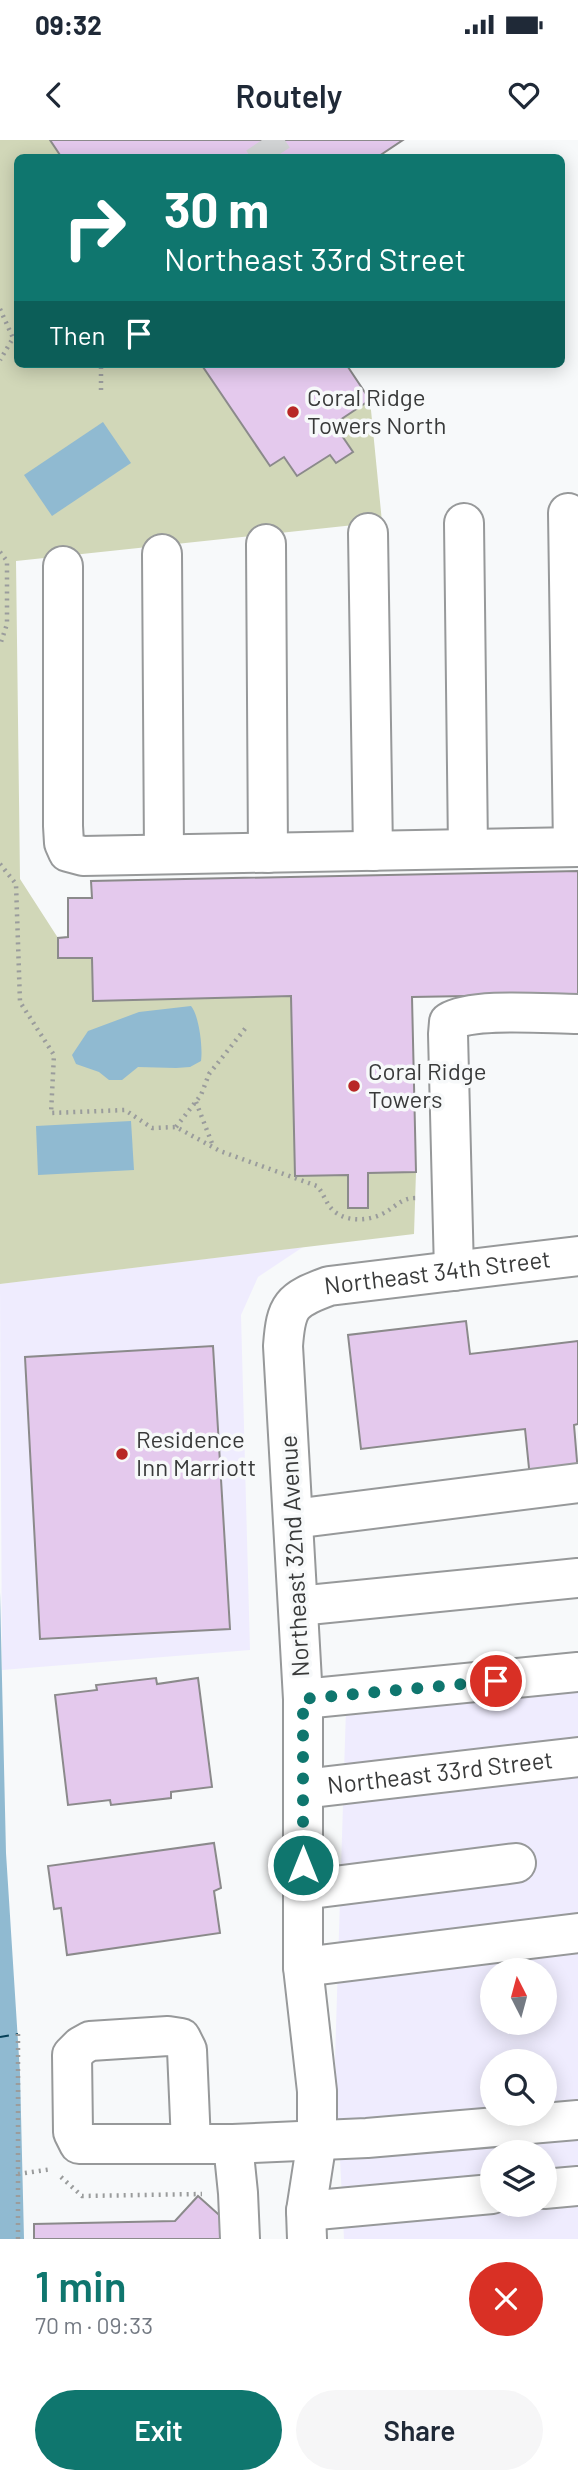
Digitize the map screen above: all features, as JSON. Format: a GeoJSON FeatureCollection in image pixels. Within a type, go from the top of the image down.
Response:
{"type":"FeatureCollection","features":[{"type":"Feature","properties":{"kind":"street"},"geometry":{"type":"LineString","coordinates":[[63,566],[64,843],[68,852],[83,856],[576,847],[568,513]]}},
{"type":"Feature","properties":{"kind":"street"},"geometry":{"type":"LineString","coordinates":[[464,523],[468,849]]}},
{"type":"Feature","properties":{"kind":"street"},"geometry":{"type":"LineString","coordinates":[[369,533],[373,851]]}},
{"type":"Feature","properties":{"kind":"street"},"geometry":{"type":"LineString","coordinates":[[266,544],[268,853]]}},
{"type":"Feature","properties":{"kind":"street"},"geometry":{"type":"LineString","coordinates":[[162,554],[164,854]]}},
{"type":"Feature","properties":{"kind":"street"},"geometry":{"type":"LineString","coordinates":[[454,1271],[447,1034],[449,1022],[457,1017],[477,1013],[578,1014]]}},
{"type":"Feature","properties":{"kind":"street","name":"Northeast 34th Street"},"geometry":{"type":"LineString","coordinates":[[300,1296],[329,1286],[578,1256]]}},
{"type":"Feature","properties":{"kind":"street","name":"Northeast 32nd Avenue"},"geometry":{"type":"LineString","coordinates":[[300,1296],[285,1319],[283,1346],[303,1699],[303,1967],[317,2091],[317,2140],[307,2225]]}},
{"type":"Feature","properties":{"kind":"street"},"geometry":{"type":"LineString","coordinates":[[293,1519],[578,1483]]}},
{"type":"Feature","properties":{"kind":"street"},"geometry":{"type":"LineString","coordinates":[[298,1605],[578,1578]]}},
{"type":"Feature","properties":{"kind":"street"},"geometry":{"type":"LineString","coordinates":[[303,1699],[578,1672]]}},
{"type":"Feature","properties":{"kind":"street","name":"Northeast 33rd Street"},"geometry":{"type":"LineString","coordinates":[[303,1789],[578,1757]]}},
{"type":"Feature","properties":{"kind":"street"},"geometry":{"type":"LineString","coordinates":[[303,1890],[516,1863]]}},
{"type":"Feature","properties":{"kind":"street"},"geometry":{"type":"LineString","coordinates":[[303,1967],[578,1933]]}},
{"type":"Feature","properties":{"kind":"street"},"geometry":{"type":"LineString","coordinates":[[191,2143],[317,2140],[578,2120]]}},
{"type":"Feature","properties":{"kind":"street"},"geometry":{"type":"LineString","coordinates":[[233,2144],[240,2239]]}},
{"type":"Feature","properties":{"kind":"street"},"geometry":{"type":"LineString","coordinates":[[557,2188],[578,2186]]}},
{"type":"Feature","properties":{"kind":"street"},"geometry":{"type":"LineString","coordinates":[[307,2225],[480,2196]]}},
{"type":"Feature","properties":{"kind":"path"},"geometry":{"type":"LineString","coordinates":[[0,309],[14,334]]}},
{"type":"Feature","properties":{"kind":"path"},"geometry":{"type":"LineString","coordinates":[[0,360],[14,338]]}},
{"type":"Feature","properties":{"kind":"path"},"geometry":{"type":"LineString","coordinates":[[100,390],[101,368]]}},
{"type":"Feature","properties":{"kind":"path"},"geometry":{"type":"LineString","coordinates":[[0,552],[7,561],[7,624],[0,645]]}},
{"type":"Feature","properties":{"kind":"path"},"geometry":{"type":"LineString","coordinates":[[0,864],[16,884],[20,1002],[54,1055],[51,1113],[124,1110],[152,1128],[176,1127],[213,1147],[317,1186],[324,1194],[327,1204],[336,1213],[350,1219],[367,1219],[383,1214],[397,1202],[408,1198],[452,1198]]}},
{"type":"Feature","properties":{"kind":"path"},"geometry":{"type":"LineString","coordinates":[[176,1127],[201,1095],[209,1074],[248,1025]]}},
{"type":"Feature","properties":{"kind":"path"},"geometry":{"type":"LineString","coordinates":[[196,1101],[213,1147]]}},
{"type":"Feature","properties":{"kind":"path"},"geometry":{"type":"LineString","coordinates":[[18,2174],[18,2239]]}},
{"type":"Feature","properties":{"kind":"shaded area","name":"Residence Inn Marriott"},"geometry":{"type":"Polygon","coordinates":[[[303,1247],[258,1277],[241,1315],[250,1650],[2,1670],[0,1284],[303,1247]]]}},
{"type":"Feature","properties":{"kind":"shaded area"},"geometry":{"type":"Polygon","coordinates":[[[578,1654],[578,2239],[344,2239],[335,2059],[347,1677],[578,1654]]]}},
{"type":"Feature","properties":{"kind":"green space"},"geometry":{"type":"Polygon","coordinates":[[[0,140],[50,140],[60,154],[14,154],[14,368],[204,368],[270,466],[284,457],[297,476],[330,455],[353,452],[334,424],[370,400],[382,522],[16,561],[20,879],[58,938],[58,958],[92,958],[94,1000],[291,996],[295,1176],[348,1175],[348,1208],[368,1208],[368,1173],[416,1172],[414,1234],[0,1284],[0,140]]]}},
{"type":"Feature","properties":{"kind":"water"},"geometry":{"type":"Polygon","coordinates":[[[103,422],[131,463],[52,516],[24,475],[103,422]]]}},
{"type":"Feature","properties":{"kind":"water"},"geometry":{"type":"Polygon","coordinates":[[[191,1006],[201,1040],[201,1061],[190,1067],[138,1067],[122,1080],[109,1080],[99,1072],[76,1064],[72,1055],[88,1031],[139,1012],[191,1006]]]}},
{"type":"Feature","properties":{"kind":"water"},"geometry":{"type":"Polygon","coordinates":[[[131,1121],[134,1170],[38,1175],[36,1126],[131,1121]]]}},
{"type":"Feature","properties":{"kind":"water"},"geometry":{"type":"Polygon","coordinates":[[[0,1592],[6,1853],[20,2073],[24,2239],[0,2239],[0,1592]]]}},
{"type":"Feature","properties":{"kind":"building"},"geometry":{"type":"Polygon","coordinates":[[[50,140],[403,140],[382,154],[59,154],[50,140]]]}},
{"type":"Feature","properties":{"kind":"building","name":"Coral Ridge Towers North"},"geometry":{"type":"Polygon","coordinates":[[[204,368],[349,368],[370,400],[334,424],[353,452],[336,463],[330,455],[297,476],[284,457],[270,466],[204,368]]]}},
{"type":"Feature","properties":{"kind":"building","name":"Coral Ridge Towers"},"geometry":{"type":"Polygon","coordinates":[[[578,871],[578,994],[412,997],[416,1172],[368,1173],[368,1208],[348,1208],[348,1175],[295,1176],[291,996],[93,1001],[92,958],[58,958],[58,938],[68,937],[68,898],[92,898],[91,881],[578,871]]]}},
{"type":"Feature","properties":{"kind":"building"},"geometry":{"type":"Polygon","coordinates":[[[466,1321],[470,1354],[578,1341],[578,1424],[574,1425],[578,1473],[530,1478],[525,1429],[361,1449],[348,1335],[466,1321]]]}},
{"type":"Feature","properties":{"kind":"building"},"geometry":{"type":"Polygon","coordinates":[[[213,1346],[230,1629],[40,1639],[25,1357],[213,1346]]]}},
{"type":"Feature","properties":{"kind":"building"},"geometry":{"type":"Polygon","coordinates":[[[156,1678],[157,1684],[198,1678],[212,1787],[171,1792],[171,1798],[111,1805],[110,1800],[68,1805],[55,1695],[97,1690],[96,1685],[156,1678]]]}},
{"type":"Feature","properties":{"kind":"building"},"geometry":{"type":"Polygon","coordinates":[[[214,1843],[221,1888],[214,1891],[220,1933],[67,1955],[61,1908],[54,1909],[48,1866],[214,1843]]]}},
{"type":"Feature","properties":{"kind":"building"},"geometry":{"type":"Polygon","coordinates":[[[198,2196],[236,2230],[228,2239],[34,2239],[34,2224],[175,2221],[198,2196]]]}},
{"type":"Feature","properties":{"kind":"ferry route"},"geometry":{"type":"LineString","coordinates":[[0,2037],[18,2034]]}},
{"type":"Feature","properties":{"kind":"tunnel"},"geometry":{"type":"LineString","coordinates":[[262,140],[271,154]]}},
{"type":"Feature","properties":{"kind":"place","name":"Coral Ridge Towers North"},"geometry":{"type":"Point","coordinates":[293,412]}},
{"type":"Feature","properties":{"kind":"place","name":"Coral Ridge Towers"},"geometry":{"type":"Point","coordinates":[354,1086]}},
{"type":"Feature","properties":{"kind":"place","name":"Residence Inn Marriott"},"geometry":{"type":"Point","coordinates":[122,1454]}},
{"type":"Feature","properties":{"kind":"route"},"geometry":{"type":"LineString","coordinates":[[303,1865],[303,1699],[496,1681]]}}]}
